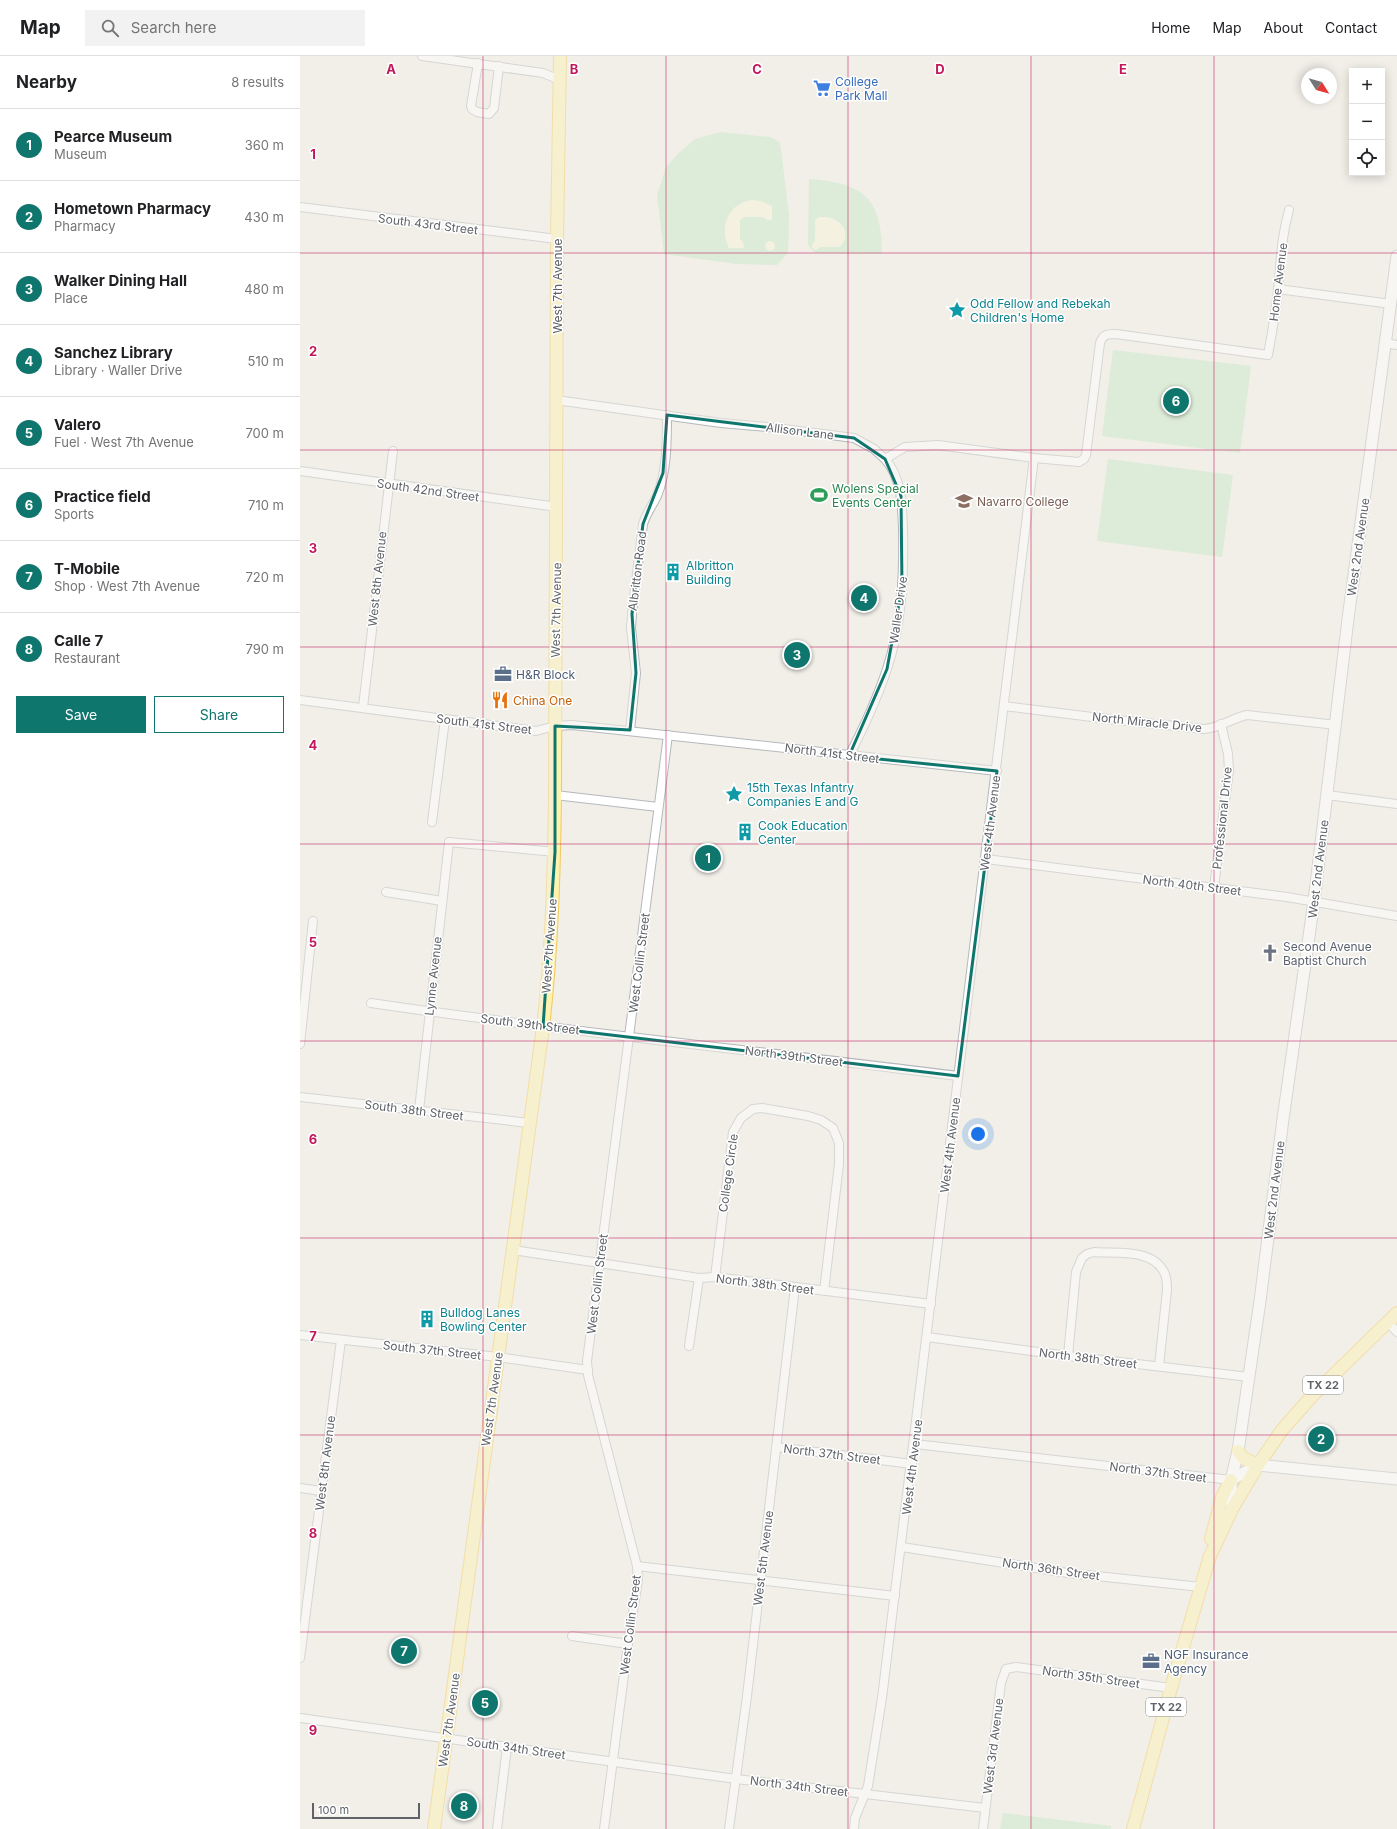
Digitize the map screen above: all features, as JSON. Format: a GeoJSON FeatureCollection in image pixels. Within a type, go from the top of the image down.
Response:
{"type":"FeatureCollection","features":[{"type":"Feature","properties":{"kind":"main road","name":"West 7th Avenue"},"geometry":{"type":"LineString","coordinates":[[434,1829],[513,1250],[542,1027],[549,958],[556,795],[556,400],[560,56]]}},
{"type":"Feature","properties":{"kind":"main road","name":"TX 22"},"geometry":{"type":"LineString","coordinates":[[1132,1829],[1171,1688],[1210,1556],[1232,1509],[1258,1465],[1282,1430],[1312,1396],[1397,1313]]}},
{"type":"Feature","properties":{"kind":"main road"},"geometry":{"type":"LineString","coordinates":[[1238,1451],[1243,1458],[1258,1465]]}},
{"type":"Feature","properties":{"kind":"main road"},"geometry":{"type":"LineString","coordinates":[[1210,1556],[1210,1545],[1222,1497],[1231,1480]]}},
{"type":"Feature","properties":{"kind":"street"},"geometry":{"type":"LineString","coordinates":[[422,56],[543,73],[560,80]]}},
{"type":"Feature","properties":{"kind":"street"},"geometry":{"type":"LineString","coordinates":[[478,63],[471,106],[472,109],[477,112],[489,114],[494,108],[500,66]]}},
{"type":"Feature","properties":{"kind":"street","name":"South 43rd Street"},"geometry":{"type":"LineString","coordinates":[[300,207],[557,240]]}},
{"type":"Feature","properties":{"kind":"street","name":"Home Avenue"},"geometry":{"type":"LineString","coordinates":[[1034,458],[1079,462],[1084,459],[1086,455],[1100,343],[1102,337],[1106,334],[1116,334],[1268,355],[1278,289],[1280,256],[1285,224],[1290,210]]}},
{"type":"Feature","properties":{"kind":"street","name":"West 2nd Avenue"},"geometry":{"type":"LineString","coordinates":[[1232,1509],[1231,1480],[1238,1451],[1249,1377],[1314,902],[1348,619],[1397,256]]}},
{"type":"Feature","properties":{"kind":"street"},"geometry":{"type":"LineString","coordinates":[[1278,289],[1391,304]]}},
{"type":"Feature","properties":{"kind":"street"},"geometry":{"type":"LineString","coordinates":[[1385,343],[1397,345]]}},
{"type":"Feature","properties":{"kind":"street","name":"Allison Lane"},"geometry":{"type":"LineString","coordinates":[[556,400],[721,423],[768,427],[854,438],[866,443],[885,459]]}},
{"type":"Feature","properties":{"kind":"street","name":"Albritton Road"},"geometry":{"type":"LineString","coordinates":[[630,730],[636,673],[631,628],[632,614],[643,524],[646,515],[657,496],[662,473],[667,415]]}},
{"type":"Feature","properties":{"kind":"street"},"geometry":{"type":"LineString","coordinates":[[885,459],[905,447],[932,445],[1034,458]]}},
{"type":"Feature","properties":{"kind":"street","name":"West 8th Avenue"},"geometry":{"type":"LineString","coordinates":[[363,707],[393,451]]}},
{"type":"Feature","properties":{"kind":"street","name":"West 4th Avenue"},"geometry":{"type":"LineString","coordinates":[[854,1829],[856,1818],[868,1786],[882,1698],[902,1547],[1034,458]]}},
{"type":"Feature","properties":{"kind":"street","name":"Waller Drive"},"geometry":{"type":"LineString","coordinates":[[849,756],[870,714],[887,669],[894,642],[902,587],[903,547],[901,496],[898,482],[885,459]]}},
{"type":"Feature","properties":{"kind":"street","name":"South 42nd Street"},"geometry":{"type":"LineString","coordinates":[[300,471],[388,485],[557,507]]}},
{"type":"Feature","properties":{"kind":"street","name":"South 41st Street"},"geometry":{"type":"LineString","coordinates":[[300,700],[536,730],[555,726],[572,725],[668,735]]}},
{"type":"Feature","properties":{"kind":"street","name":"North Miracle Drive"},"geometry":{"type":"LineString","coordinates":[[1004,706],[1196,728],[1211,728],[1236,717],[1247,715],[1336,725]]}},
{"type":"Feature","properties":{"kind":"street"},"geometry":{"type":"LineString","coordinates":[[432,822],[445,719]]}},
{"type":"Feature","properties":{"kind":"street","name":"Professional Drive"},"geometry":{"type":"LineString","coordinates":[[1214,887],[1229,770],[1228,754],[1221,724]]}},
{"type":"Feature","properties":{"kind":"street","name":"North 41st Street"},"geometry":{"type":"LineString","coordinates":[[668,735],[997,771]]}},
{"type":"Feature","properties":{"kind":"street","name":"West Collin Street"},"geometry":{"type":"LineString","coordinates":[[604,1829],[628,1644],[638,1580],[637,1566],[587,1361],[668,735]]}},
{"type":"Feature","properties":{"kind":"street"},"geometry":{"type":"LineString","coordinates":[[556,795],[658,807]]}},
{"type":"Feature","properties":{"kind":"street"},"geometry":{"type":"LineString","coordinates":[[1327,795],[1397,804]]}},
{"type":"Feature","properties":{"kind":"street","name":"Lynne Avenue"},"geometry":{"type":"LineString","coordinates":[[418,1110],[449,842],[554,852]]}},
{"type":"Feature","properties":{"kind":"street","name":"North 40th Street"},"geometry":{"type":"LineString","coordinates":[[986,859],[1214,887],[1397,916]]}},
{"type":"Feature","properties":{"kind":"street"},"geometry":{"type":"LineString","coordinates":[[386,892],[442,901]]}},
{"type":"Feature","properties":{"kind":"street"},"geometry":{"type":"LineString","coordinates":[[300,1044],[313,921]]}},
{"type":"Feature","properties":{"kind":"street","name":"South 39th Street"},"geometry":{"type":"LineString","coordinates":[[371,1003],[542,1027],[630,1037]]}},
{"type":"Feature","properties":{"kind":"street","name":"North 39th Street"},"geometry":{"type":"LineString","coordinates":[[630,1037],[958,1076]]}},
{"type":"Feature","properties":{"kind":"street","name":"South 38th Street"},"geometry":{"type":"LineString","coordinates":[[300,1097],[529,1123]]}},
{"type":"Feature","properties":{"kind":"street","name":"College Circle"},"geometry":{"type":"LineString","coordinates":[[715,1277],[733,1132],[741,1118],[754,1109],[769,1108],[821,1120],[833,1128],[839,1143],[839,1164],[824,1291]]}},
{"type":"Feature","properties":{"kind":"street"},"geometry":{"type":"LineString","coordinates":[[513,1250],[600,1263]]}},
{"type":"Feature","properties":{"kind":"street"},"geometry":{"type":"LineString","coordinates":[[1068,1356],[1076,1272],[1082,1258],[1094,1252],[1139,1255],[1149,1257],[1156,1262],[1165,1273],[1167,1280],[1159,1366]]}},
{"type":"Feature","properties":{"kind":"street","name":"North 38th Street"},"geometry":{"type":"LineString","coordinates":[[600,1263],[699,1278],[715,1277],[931,1304]]}},
{"type":"Feature","properties":{"kind":"street"},"geometry":{"type":"LineString","coordinates":[[689,1346],[699,1278]]}},
{"type":"Feature","properties":{"kind":"street","name":"West 5th Avenue"},"geometry":{"type":"LineString","coordinates":[[729,1829],[795,1287]]}},
{"type":"Feature","properties":{"kind":"street"},"geometry":{"type":"LineString","coordinates":[[1388,1322],[1397,1332]]}},
{"type":"Feature","properties":{"kind":"street","name":"South 37th Street"},"geometry":{"type":"LineString","coordinates":[[300,1335],[588,1370]]}},
{"type":"Feature","properties":{"kind":"street","name":"North 38th Street"},"geometry":{"type":"LineString","coordinates":[[927,1337],[1068,1356],[1249,1377]]}},
{"type":"Feature","properties":{"kind":"street","name":"West 8th Avenue"},"geometry":{"type":"LineString","coordinates":[[300,1658],[303,1602],[321,1491],[341,1340]]}},
{"type":"Feature","properties":{"kind":"street","name":"North 37th Street"},"geometry":{"type":"LineString","coordinates":[[915,1444],[1231,1480]]}},
{"type":"Feature","properties":{"kind":"street","name":"North 37th Street"},"geometry":{"type":"LineString","coordinates":[[776,1447],[912,1464]]}},
{"type":"Feature","properties":{"kind":"street"},"geometry":{"type":"LineString","coordinates":[[1231,1480],[1258,1465],[1397,1479]]}},
{"type":"Feature","properties":{"kind":"street"},"geometry":{"type":"LineString","coordinates":[[300,1488],[321,1491]]}},
{"type":"Feature","properties":{"kind":"street","name":"North 36th Street"},"geometry":{"type":"LineString","coordinates":[[902,1547],[1068,1573],[1201,1587]]}},
{"type":"Feature","properties":{"kind":"street"},"geometry":{"type":"LineString","coordinates":[[637,1566],[895,1596]]}},
{"type":"Feature","properties":{"kind":"street"},"geometry":{"type":"LineString","coordinates":[[572,1636],[628,1644]]}},
{"type":"Feature","properties":{"kind":"street","name":"North 35th Street"},"geometry":{"type":"LineString","coordinates":[[1012,1667],[1171,1688]]}},
{"type":"Feature","properties":{"kind":"street","name":"West 3rd Avenue"},"geometry":{"type":"LineString","coordinates":[[983,1829],[1001,1683],[1004,1673],[1012,1667]]}},
{"type":"Feature","properties":{"kind":"street","name":"South 34th Street"},"geometry":{"type":"LineString","coordinates":[[300,1718],[613,1762]]}},
{"type":"Feature","properties":{"kind":"street"},"geometry":{"type":"LineString","coordinates":[[497,1829],[507,1747]]}},
{"type":"Feature","properties":{"kind":"street","name":"North 34th Street"},"geometry":{"type":"LineString","coordinates":[[613,1762],[736,1779],[985,1808]]}},
{"type":"Feature","properties":{"kind":"highlighted area"},"geometry":{"type":"Polygon","coordinates":[[[667,415],[854,438],[885,459],[901,496],[902,587],[887,669],[849,756],[997,771],[958,1076],[543,1027],[555,852],[555,726],[630,730],[636,673],[632,614],[643,524],[663,473],[667,415]]]}},
{"type":"Feature","properties":{"kind":"green space"},"geometry":{"type":"Polygon","coordinates":[[[721,132],[770,137],[780,142],[789,215],[788,253],[777,265],[737,264],[664,254],[657,195],[666,167],[695,139],[721,132]],[[752,200],[744,202],[732,211],[728,218],[725,232],[729,248],[740,239],[740,220],[744,217],[763,217],[768,220],[764,202],[752,200]]]}},
{"type":"Feature","properties":{"kind":"green space"},"geometry":{"type":"Polygon","coordinates":[[[809,179],[843,184],[856,189],[866,197],[873,206],[878,219],[881,235],[882,254],[815,253],[808,245],[809,179]],[[820,217],[815,220],[815,241],[812,247],[816,250],[820,247],[840,247],[845,238],[841,224],[834,219],[820,217]]]}},
{"type":"Feature","properties":{"kind":"green space"},"geometry":{"type":"Polygon","coordinates":[[[1113,350],[1251,366],[1240,453],[1102,436],[1113,350]]]}},
{"type":"Feature","properties":{"kind":"green space"},"geometry":{"type":"Polygon","coordinates":[[[1108,459],[1233,475],[1222,557],[1097,541],[1108,459]]]}},
{"type":"Feature","properties":{"kind":"green space"},"geometry":{"type":"Polygon","coordinates":[[[1003,1813],[1111,1826],[1111,1829],[1000,1829],[1003,1813]]]}},
{"type":"Feature","properties":{"kind":"sand"},"geometry":{"type":"Polygon","coordinates":[[[752,200],[760,201],[772,206],[772,220],[768,220],[763,217],[744,217],[740,220],[740,239],[743,242],[744,248],[729,248],[725,232],[728,218],[737,206],[752,200]]]}},
{"type":"Feature","properties":{"kind":"sand"},"geometry":{"type":"Polygon","coordinates":[[[820,217],[832,219],[842,225],[846,235],[841,246],[820,247],[816,250],[812,248],[815,241],[815,220],[820,217]]]}},
{"type":"Feature","properties":{"kind":"sand"},"geometry":{"type":"Polygon","coordinates":[[[768,241],[772,241],[774,242],[774,250],[768,251],[765,248],[765,244],[768,241]]]}},
{"type":"Feature","properties":{"kind":"place","name":"College Park Mall"},"geometry":{"type":"Point","coordinates":[822,88]}},
{"type":"Feature","properties":{"kind":"place","name":"Odd Fellow and Rebekah Children's Home"},"geometry":{"type":"Point","coordinates":[957,310]}},
{"type":"Feature","properties":{"kind":"place","name":"Practice field"},"geometry":{"type":"Point","coordinates":[1176,401]}},
{"type":"Feature","properties":{"kind":"place","name":"Wolens Special Events Center"},"geometry":{"type":"Point","coordinates":[819,495]}},
{"type":"Feature","properties":{"kind":"place","name":"Navarro College"},"geometry":{"type":"Point","coordinates":[964,501]}},
{"type":"Feature","properties":{"kind":"place","name":"Albritton Building"},"geometry":{"type":"Point","coordinates":[673,572]}},
{"type":"Feature","properties":{"kind":"place","name":"Sanchez Library"},"geometry":{"type":"Point","coordinates":[864,598]}},
{"type":"Feature","properties":{"kind":"place","name":"Walker Dining Hall"},"geometry":{"type":"Point","coordinates":[797,655]}},
{"type":"Feature","properties":{"kind":"place","name":"H&R Block"},"geometry":{"type":"Point","coordinates":[503,674]}},
{"type":"Feature","properties":{"kind":"place","name":"China One"},"geometry":{"type":"Point","coordinates":[500,700]}},
{"type":"Feature","properties":{"kind":"place","name":"15th Texas Infantry Companies E and G"},"geometry":{"type":"Point","coordinates":[734,794]}},
{"type":"Feature","properties":{"kind":"place","name":"Cook Education Center"},"geometry":{"type":"Point","coordinates":[745,832]}},
{"type":"Feature","properties":{"kind":"place","name":"Pearce Museum"},"geometry":{"type":"Point","coordinates":[708,858]}},
{"type":"Feature","properties":{"kind":"place","name":"Second Avenue Baptist Church"},"geometry":{"type":"Point","coordinates":[1270,953]}},
{"type":"Feature","properties":{"kind":"place","name":"Bulldog Lanes Bowling Center"},"geometry":{"type":"Point","coordinates":[427,1319]}},
{"type":"Feature","properties":{"kind":"place","name":"Hometown Pharmacy"},"geometry":{"type":"Point","coordinates":[1321,1439]}},
{"type":"Feature","properties":{"kind":"place","name":"T-Mobile"},"geometry":{"type":"Point","coordinates":[404,1651]}},
{"type":"Feature","properties":{"kind":"place","name":"NGF Insurance Agency"},"geometry":{"type":"Point","coordinates":[1151,1661]}},
{"type":"Feature","properties":{"kind":"place","name":"Valero"},"geometry":{"type":"Point","coordinates":[485,1703]}},
{"type":"Feature","properties":{"kind":"place","name":"Calle 7"},"geometry":{"type":"Point","coordinates":[464,1806]}}]}
